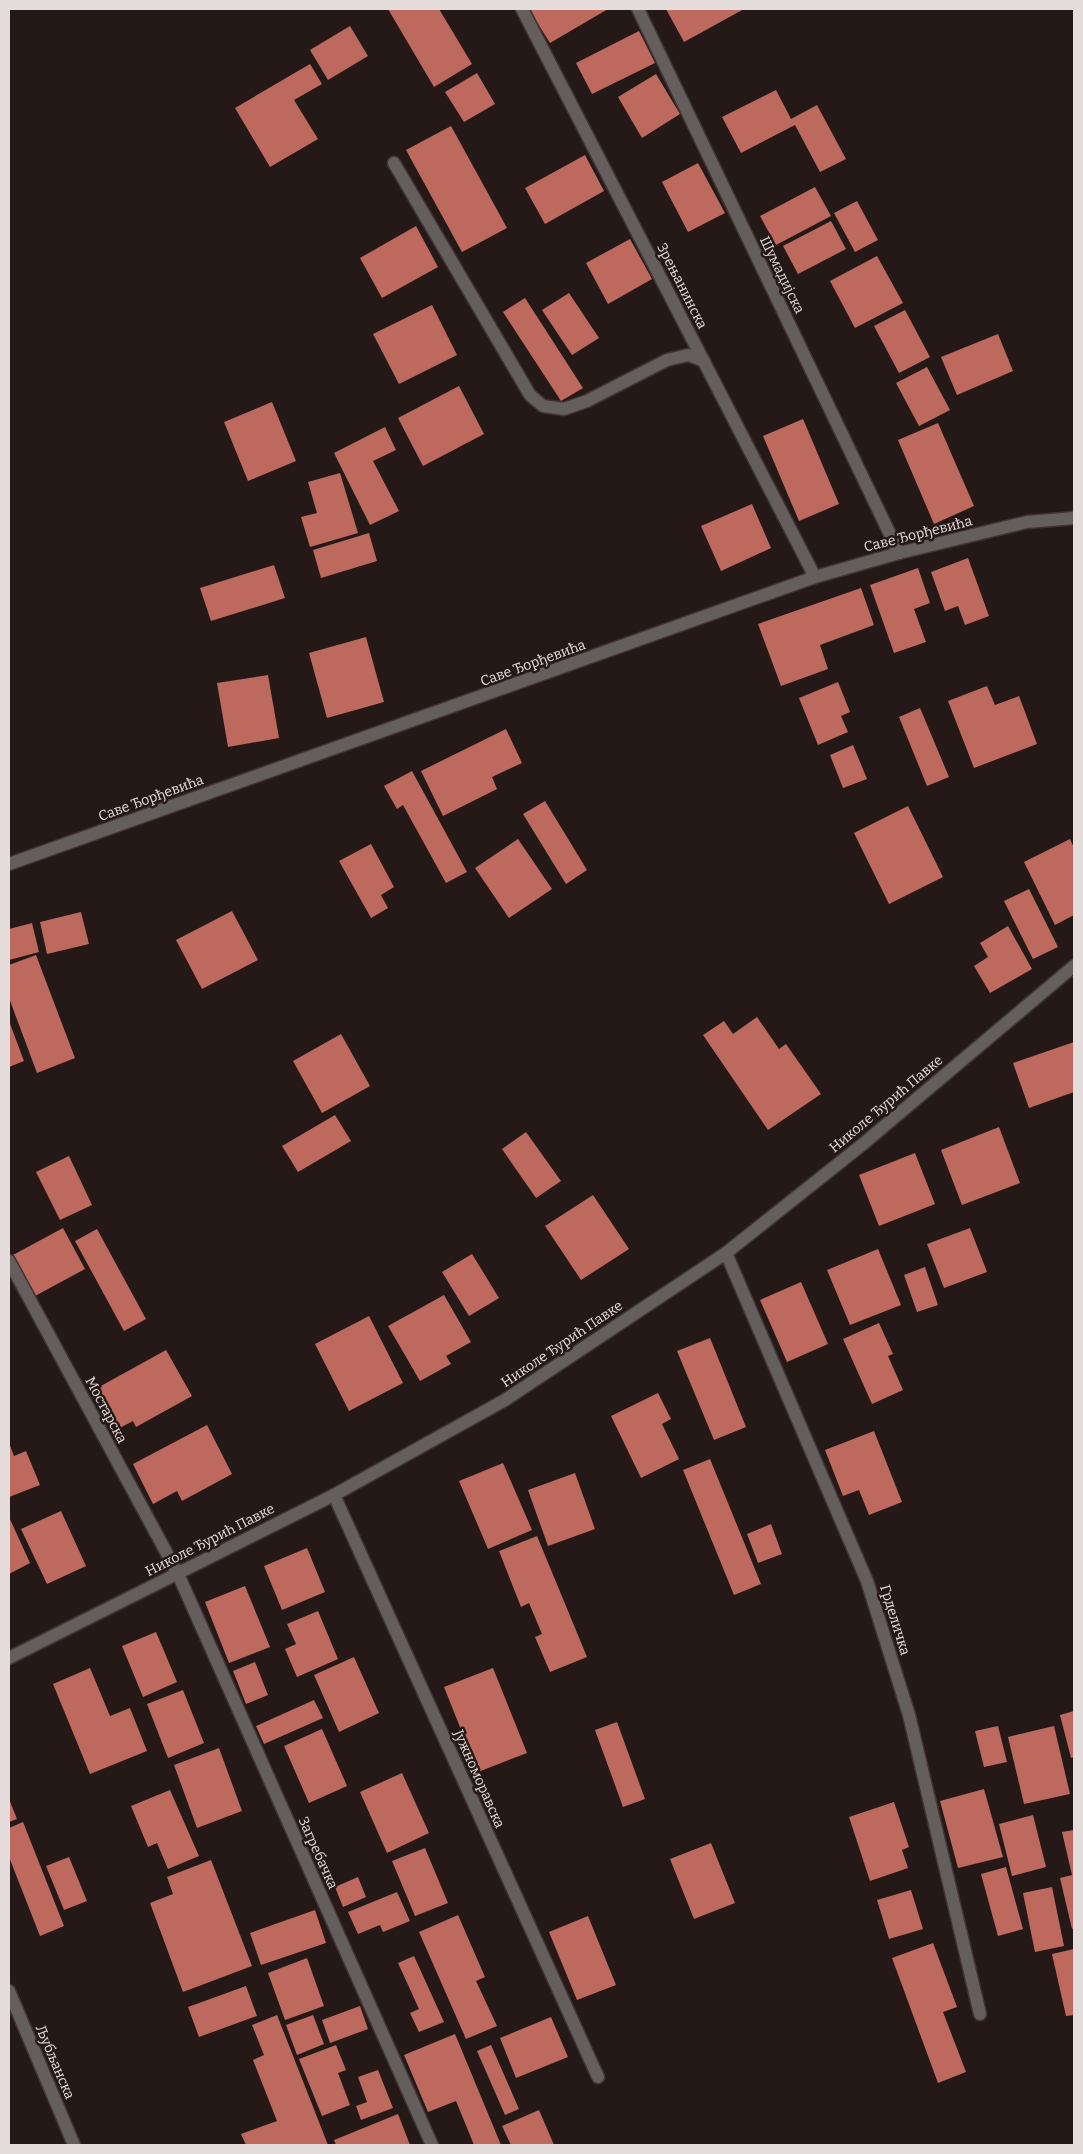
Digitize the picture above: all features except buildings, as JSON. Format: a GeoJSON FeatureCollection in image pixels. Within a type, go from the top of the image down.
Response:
{"type":"FeatureCollection","features":[{"type":"Feature","properties":{"kind":"street","name":"Зрењанинска"},"geometry":{"type":"LineString","coordinates":[[522,9],[815,577]]}},
{"type":"Feature","properties":{"kind":"street","name":"Шумадијска"},"geometry":{"type":"LineString","coordinates":[[638,9],[899,553]]}},
{"type":"Feature","properties":{"kind":"street"},"geometry":{"type":"LineString","coordinates":[[394,162],[530,395],[543,406],[564,409],[587,401],[667,360],[688,355],[704,361]]}},
{"type":"Feature","properties":{"kind":"street","name":"Саве Ђорђевића"},"geometry":{"type":"LineString","coordinates":[[9,864],[815,577],[899,553],[1027,522],[1074,518]]}},
{"type":"Feature","properties":{"kind":"street","name":"Николе Ђурић Павке"},"geometry":{"type":"LineString","coordinates":[[9,1658],[334,1494],[505,1400],[726,1253],[863,1144],[1074,966]]}},
{"type":"Feature","properties":{"kind":"street","name":"Грделичка"},"geometry":{"type":"LineString","coordinates":[[726,1253],[867,1581],[909,1715],[980,2014]]}},
{"type":"Feature","properties":{"kind":"street","name":"Мостарска"},"geometry":{"type":"LineString","coordinates":[[9,1261],[178,1574]]}},
{"type":"Feature","properties":{"kind":"street","name":"Јужноморавска"},"geometry":{"type":"LineString","coordinates":[[334,1494],[598,2077]]}},
{"type":"Feature","properties":{"kind":"street","name":"Загребачка"},"geometry":{"type":"LineString","coordinates":[[178,1574],[432,2145]]}},
{"type":"Feature","properties":{"kind":"street","name":"Љубљанска"},"geometry":{"type":"LineString","coordinates":[[9,1992],[74,2145]]}}]}
